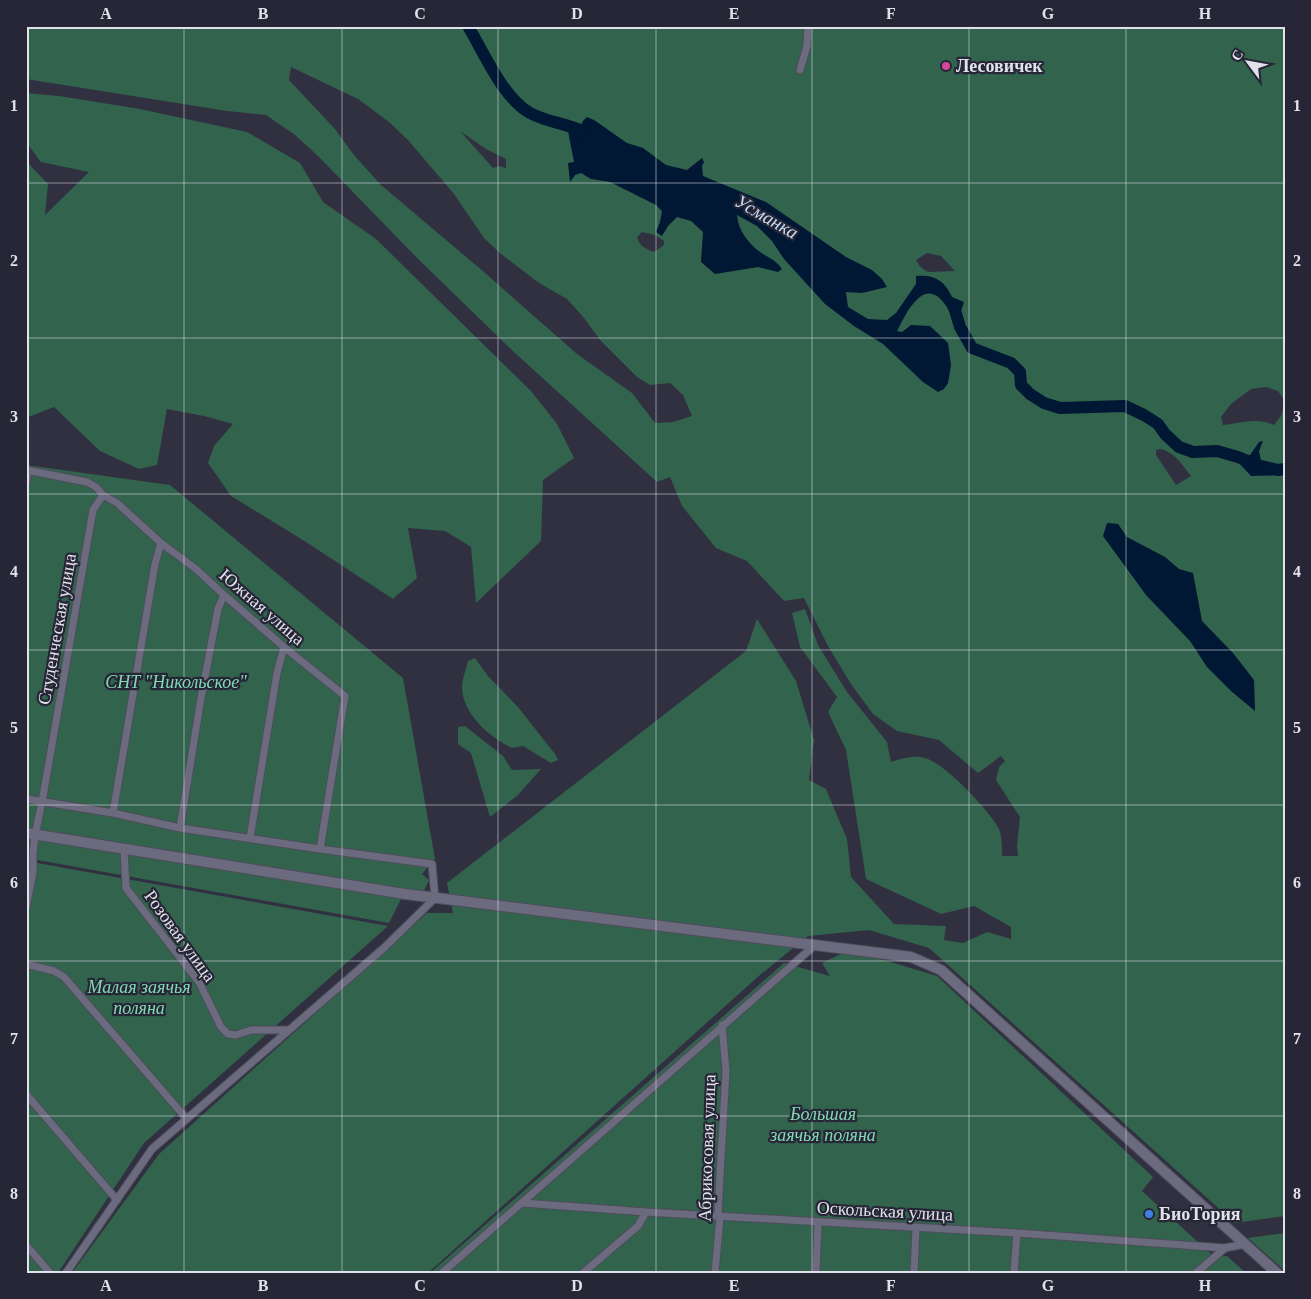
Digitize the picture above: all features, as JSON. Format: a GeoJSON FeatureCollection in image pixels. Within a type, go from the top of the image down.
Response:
{"type":"FeatureCollection","features":[{"type":"Feature","properties":{"kind":"street"},"geometry":{"type":"LineString","coordinates":[[800,70],[807,46],[808,26]]}},
{"type":"Feature","properties":{"kind":"street"},"geometry":{"type":"LineString","coordinates":[[26,482],[27,471]]}},
{"type":"Feature","properties":{"kind":"street","name":"Южная улица"},"geometry":{"type":"LineString","coordinates":[[27,471],[87,482],[96,487],[345,696],[320,849]]}},
{"type":"Feature","properties":{"kind":"street","name":"Студенческая улица"},"geometry":{"type":"LineString","coordinates":[[26,908],[33,872],[31,834],[42,802],[93,510],[104,495]]}},
{"type":"Feature","properties":{"kind":"street"},"geometry":{"type":"LineString","coordinates":[[113,813],[151,583],[161,543]]}},
{"type":"Feature","properties":{"kind":"street"},"geometry":{"type":"LineString","coordinates":[[180,828],[201,698],[218,609],[224,595]]}},
{"type":"Feature","properties":{"kind":"street"},"geometry":{"type":"LineString","coordinates":[[250,838],[277,673],[284,646]]}},
{"type":"Feature","properties":{"kind":"street"},"geometry":{"type":"LineString","coordinates":[[26,799],[113,813],[180,828],[432,864],[435,898]]}},
{"type":"Feature","properties":{"kind":"street"},"geometry":{"type":"LineString","coordinates":[[31,834],[435,898],[911,957],[941,970],[1277,1273]]}},
{"type":"Feature","properties":{"kind":"street","name":"Розовая улица"},"geometry":{"type":"LineString","coordinates":[[124,849],[126,888],[199,982],[220,1027],[228,1034],[236,1035],[251,1030],[289,1030]]}},
{"type":"Feature","properties":{"kind":"street"},"geometry":{"type":"LineString","coordinates":[[66,1273],[152,1149],[385,947],[435,898]]}},
{"type":"Feature","properties":{"kind":"street"},"geometry":{"type":"LineString","coordinates":[[442,1273],[815,945]]}},
{"type":"Feature","properties":{"kind":"street"},"geometry":{"type":"LineString","coordinates":[[26,964],[54,971],[64,977],[186,1118]]}},
{"type":"Feature","properties":{"kind":"street","name":"Абрикосовая улица"},"geometry":{"type":"LineString","coordinates":[[715,1273],[720,1217],[718,1212],[726,1071],[722,1025]]}},
{"type":"Feature","properties":{"kind":"street"},"geometry":{"type":"LineString","coordinates":[[26,1094],[117,1200]]}},
{"type":"Feature","properties":{"kind":"street","name":"Оскольская улица"},"geometry":{"type":"LineString","coordinates":[[523,1203],[818,1223],[1017,1233],[1225,1248],[1245,1244]]}},
{"type":"Feature","properties":{"kind":"street"},"geometry":{"type":"LineString","coordinates":[[583,1273],[638,1226],[646,1212]]}},
{"type":"Feature","properties":{"kind":"street"},"geometry":{"type":"LineString","coordinates":[[816,1273],[818,1223]]}},
{"type":"Feature","properties":{"kind":"street"},"geometry":{"type":"LineString","coordinates":[[914,1273],[916,1228]]}},
{"type":"Feature","properties":{"kind":"street"},"geometry":{"type":"LineString","coordinates":[[1014,1273],[1017,1233]]}},
{"type":"Feature","properties":{"kind":"street"},"geometry":{"type":"LineString","coordinates":[[26,1245],[50,1273]]}},
{"type":"Feature","properties":{"kind":"street"},"geometry":{"type":"LineString","coordinates":[[1196,1273],[1225,1248]]}},
{"type":"Feature","properties":{"kind":"green space"},"geometry":{"type":"Polygon","coordinates":[[[26,26],[1285,26],[1285,401],[1285,1216],[1235,1223],[929,948],[869,930],[808,936],[761,974],[428,1273],[72,1273],[159,1154],[427,913],[453,913],[447,883],[746,651],[757,619],[796,681],[814,740],[809,780],[826,789],[847,839],[851,877],[894,924],[946,926],[944,940],[963,943],[987,932],[1011,939],[1011,927],[974,906],[941,914],[866,879],[846,750],[828,712],[837,697],[800,647],[792,613],[805,609],[818,645],[847,692],[887,742],[891,762],[915,757],[928,759],[957,780],[986,811],[999,829],[1002,842],[1002,856],[1018,856],[1017,846],[1020,817],[996,780],[999,767],[1005,761],[1001,756],[978,773],[939,740],[897,731],[873,714],[851,684],[829,648],[804,598],[784,601],[747,561],[716,548],[682,506],[670,477],[657,482],[515,353],[295,135],[266,115],[227,111],[26,79],[26,26]],[[291,67],[289,80],[335,129],[354,155],[381,185],[577,354],[632,393],[655,423],[673,422],[692,416],[683,395],[670,383],[650,385],[637,377],[601,341],[567,299],[539,283],[501,254],[484,238],[454,194],[408,140],[389,122],[358,99],[291,67]],[[460,131],[493,168],[499,166],[506,168],[506,159],[486,149],[460,131]],[[642,232],[637,237],[639,243],[654,252],[664,245],[664,241],[655,235],[642,232]],[[927,253],[916,260],[928,272],[955,271],[941,256],[927,253]],[[1266,387],[1251,389],[1231,404],[1221,417],[1223,425],[1262,421],[1274,425],[1281,416],[1285,401],[1278,391],[1266,387]],[[1156,450],[1156,455],[1176,485],[1191,476],[1178,460],[1165,450],[1156,450]]]}},
{"type":"Feature","properties":{"kind":"green space"},"geometry":{"type":"Polygon","coordinates":[[[26,93],[59,96],[140,109],[247,132],[300,163],[323,202],[376,239],[531,391],[557,424],[574,458],[543,480],[541,541],[476,603],[471,547],[445,531],[408,528],[417,578],[393,599],[231,496],[208,463],[214,446],[233,424],[167,409],[157,465],[139,469],[100,451],[54,407],[26,418],[26,161],[48,184],[45,215],[89,172],[41,162],[26,142],[26,93]]]}},
{"type":"Feature","properties":{"kind":"green space","name":"СНТ \"Никольское\""},"geometry":{"type":"Polygon","coordinates":[[[26,465],[170,485],[403,678],[435,859],[422,874],[429,880],[423,893],[404,893],[389,923],[26,858],[26,465]]]}},
{"type":"Feature","properties":{"kind":"green space"},"geometry":{"type":"Polygon","coordinates":[[[475,658],[488,676],[518,707],[558,760],[551,763],[523,746],[512,748],[486,731],[472,716],[463,698],[462,688],[468,661],[475,658]]]}},
{"type":"Feature","properties":{"kind":"green space"},"geometry":{"type":"Polygon","coordinates":[[[465,726],[503,756],[512,770],[541,769],[518,795],[490,817],[471,753],[458,744],[458,727],[465,726]]]}},
{"type":"Feature","properties":{"kind":"green space","name":"Малая заячья поляна"},"geometry":{"type":"Polygon","coordinates":[[[26,861],[388,926],[144,1143],[58,1273],[26,1273],[26,861]]]}},
{"type":"Feature","properties":{"kind":"green space","name":"Большая заячья поляна"},"geometry":{"type":"Polygon","coordinates":[[[841,954],[881,959],[937,976],[1153,1177],[1142,1191],[1211,1254],[1208,1257],[1227,1256],[1246,1273],[430,1273],[784,963],[830,976],[822,963],[841,954]]]}},
{"type":"Feature","properties":{"kind":"green space"},"geometry":{"type":"Polygon","coordinates":[[[1285,1233],[1285,1271],[1248,1238],[1285,1233]]]}},
{"type":"Feature","properties":{"kind":"water"},"geometry":{"type":"Polygon","coordinates":[[[587,117],[627,143],[643,148],[666,165],[687,170],[702,158],[704,162],[702,166],[703,176],[766,202],[846,257],[872,270],[882,279],[887,287],[862,293],[846,292],[848,307],[868,319],[887,320],[896,313],[916,284],[916,276],[928,276],[942,283],[952,297],[964,302],[961,311],[961,322],[956,325],[944,303],[933,294],[927,294],[920,297],[911,307],[897,331],[902,332],[911,325],[930,326],[948,343],[951,365],[948,383],[944,389],[938,392],[923,382],[883,344],[854,326],[825,304],[757,226],[737,215],[739,226],[751,245],[775,261],[782,269],[778,272],[758,267],[715,274],[701,262],[703,232],[691,221],[677,217],[662,236],[656,232],[662,211],[656,205],[610,182],[591,179],[581,173],[575,175],[570,182],[568,163],[574,162],[568,131],[571,125],[581,125],[587,117]]]}},
{"type":"Feature","properties":{"kind":"water"},"geometry":{"type":"Polygon","coordinates":[[[1263,441],[1259,451],[1261,461],[1285,466],[1285,475],[1251,476],[1236,460],[1241,455],[1250,455],[1259,442],[1263,441]]]}},
{"type":"Feature","properties":{"kind":"water"},"geometry":{"type":"Polygon","coordinates":[[[1107,523],[1118,524],[1127,537],[1165,557],[1179,569],[1193,573],[1202,621],[1233,653],[1254,680],[1255,711],[1207,667],[1190,641],[1146,595],[1103,536],[1107,523]]]}},
{"type":"Feature","properties":{"kind":"waterway","name":"Усманка"},"geometry":{"type":"LineString","coordinates":[[468,26],[495,74],[511,97],[520,106],[537,116],[584,132]]}},
{"type":"Feature","properties":{"kind":"waterway","name":"Усманка"},"geometry":{"type":"LineString","coordinates":[[954,307],[960,327],[972,348],[1011,363],[1020,372],[1021,385],[1030,394],[1044,403],[1060,408],[1125,406],[1158,424],[1165,434],[1179,447],[1193,452],[1217,451],[1257,465],[1278,470],[1285,469]]}},
{"type":"Feature","properties":{"kind":"place","name":"Лесовичек"},"geometry":{"type":"Point","coordinates":[946,66]}},
{"type":"Feature","properties":{"kind":"place","name":"БиоТория"},"geometry":{"type":"Point","coordinates":[1149,1214]}}]}
